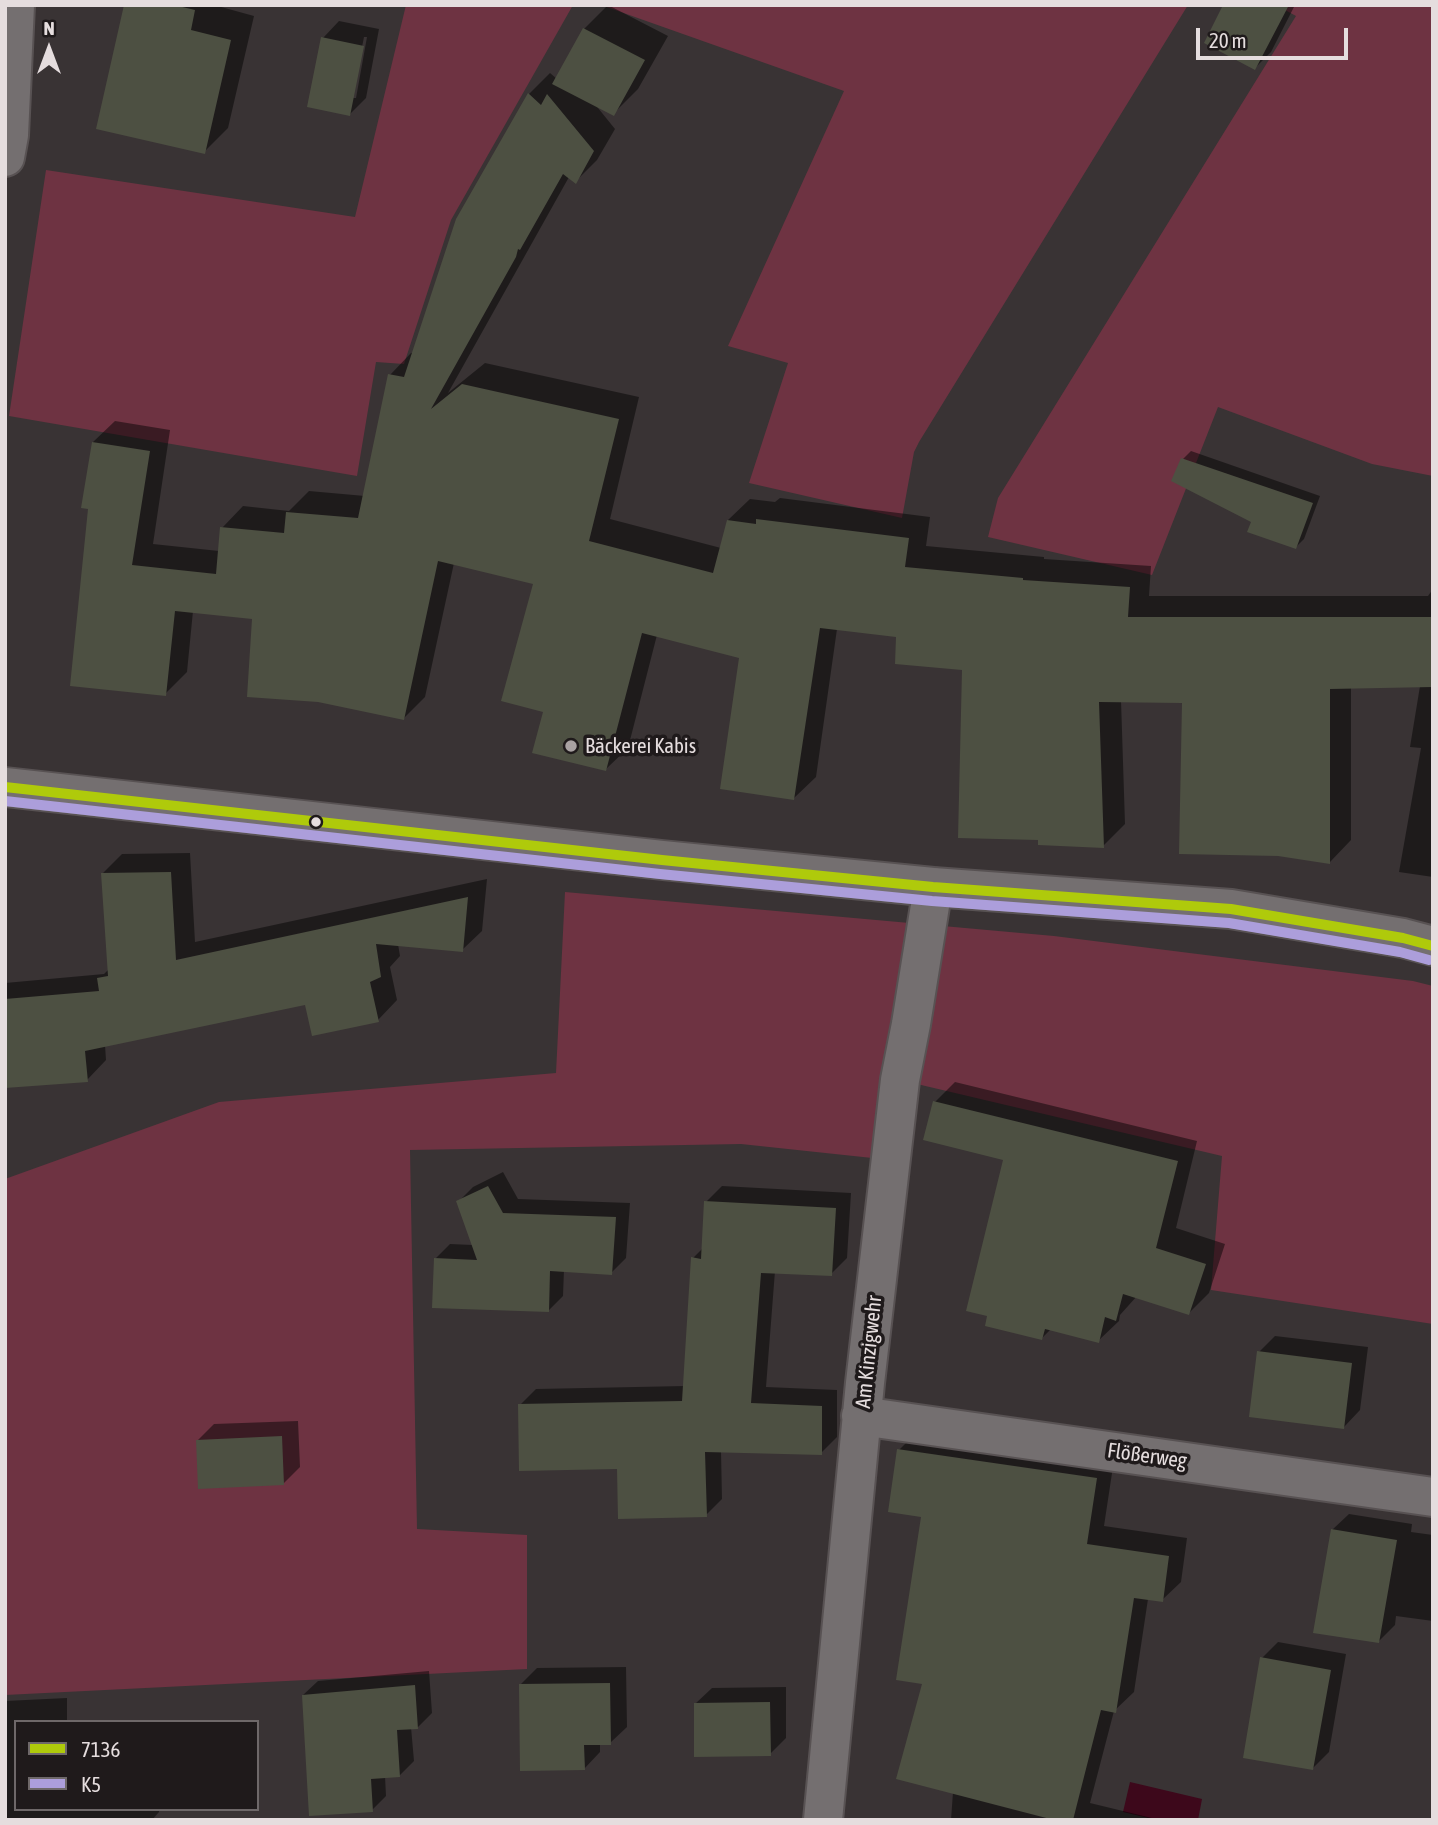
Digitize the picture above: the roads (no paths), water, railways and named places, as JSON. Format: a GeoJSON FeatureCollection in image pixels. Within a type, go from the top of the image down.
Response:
{"type":"FeatureCollection","features":[{"type":"Feature","properties":{"kind":"street"},"geometry":{"type":"LineString","coordinates":[[5,157],[9,135],[15,5]]}},
{"type":"Feature","properties":{"kind":"street"},"geometry":{"type":"LineString","coordinates":[[5,787],[662,860],[933,887],[1231,909],[1403,938],[1433,946]]}},
{"type":"Feature","properties":{"kind":"street","name":"Am Kinzigwehr"},"geometry":{"type":"LineString","coordinates":[[823,1820],[861,1416],[900,1080],[933,887]]}},
{"type":"Feature","properties":{"kind":"street","name":"Flößerweg"},"geometry":{"type":"LineString","coordinates":[[861,1416],[1433,1497]]}},
{"type":"Feature","properties":{"kind":"place","name":"Bäckerei Kabis"},"geometry":{"type":"Point","coordinates":[571,746]}}]}
